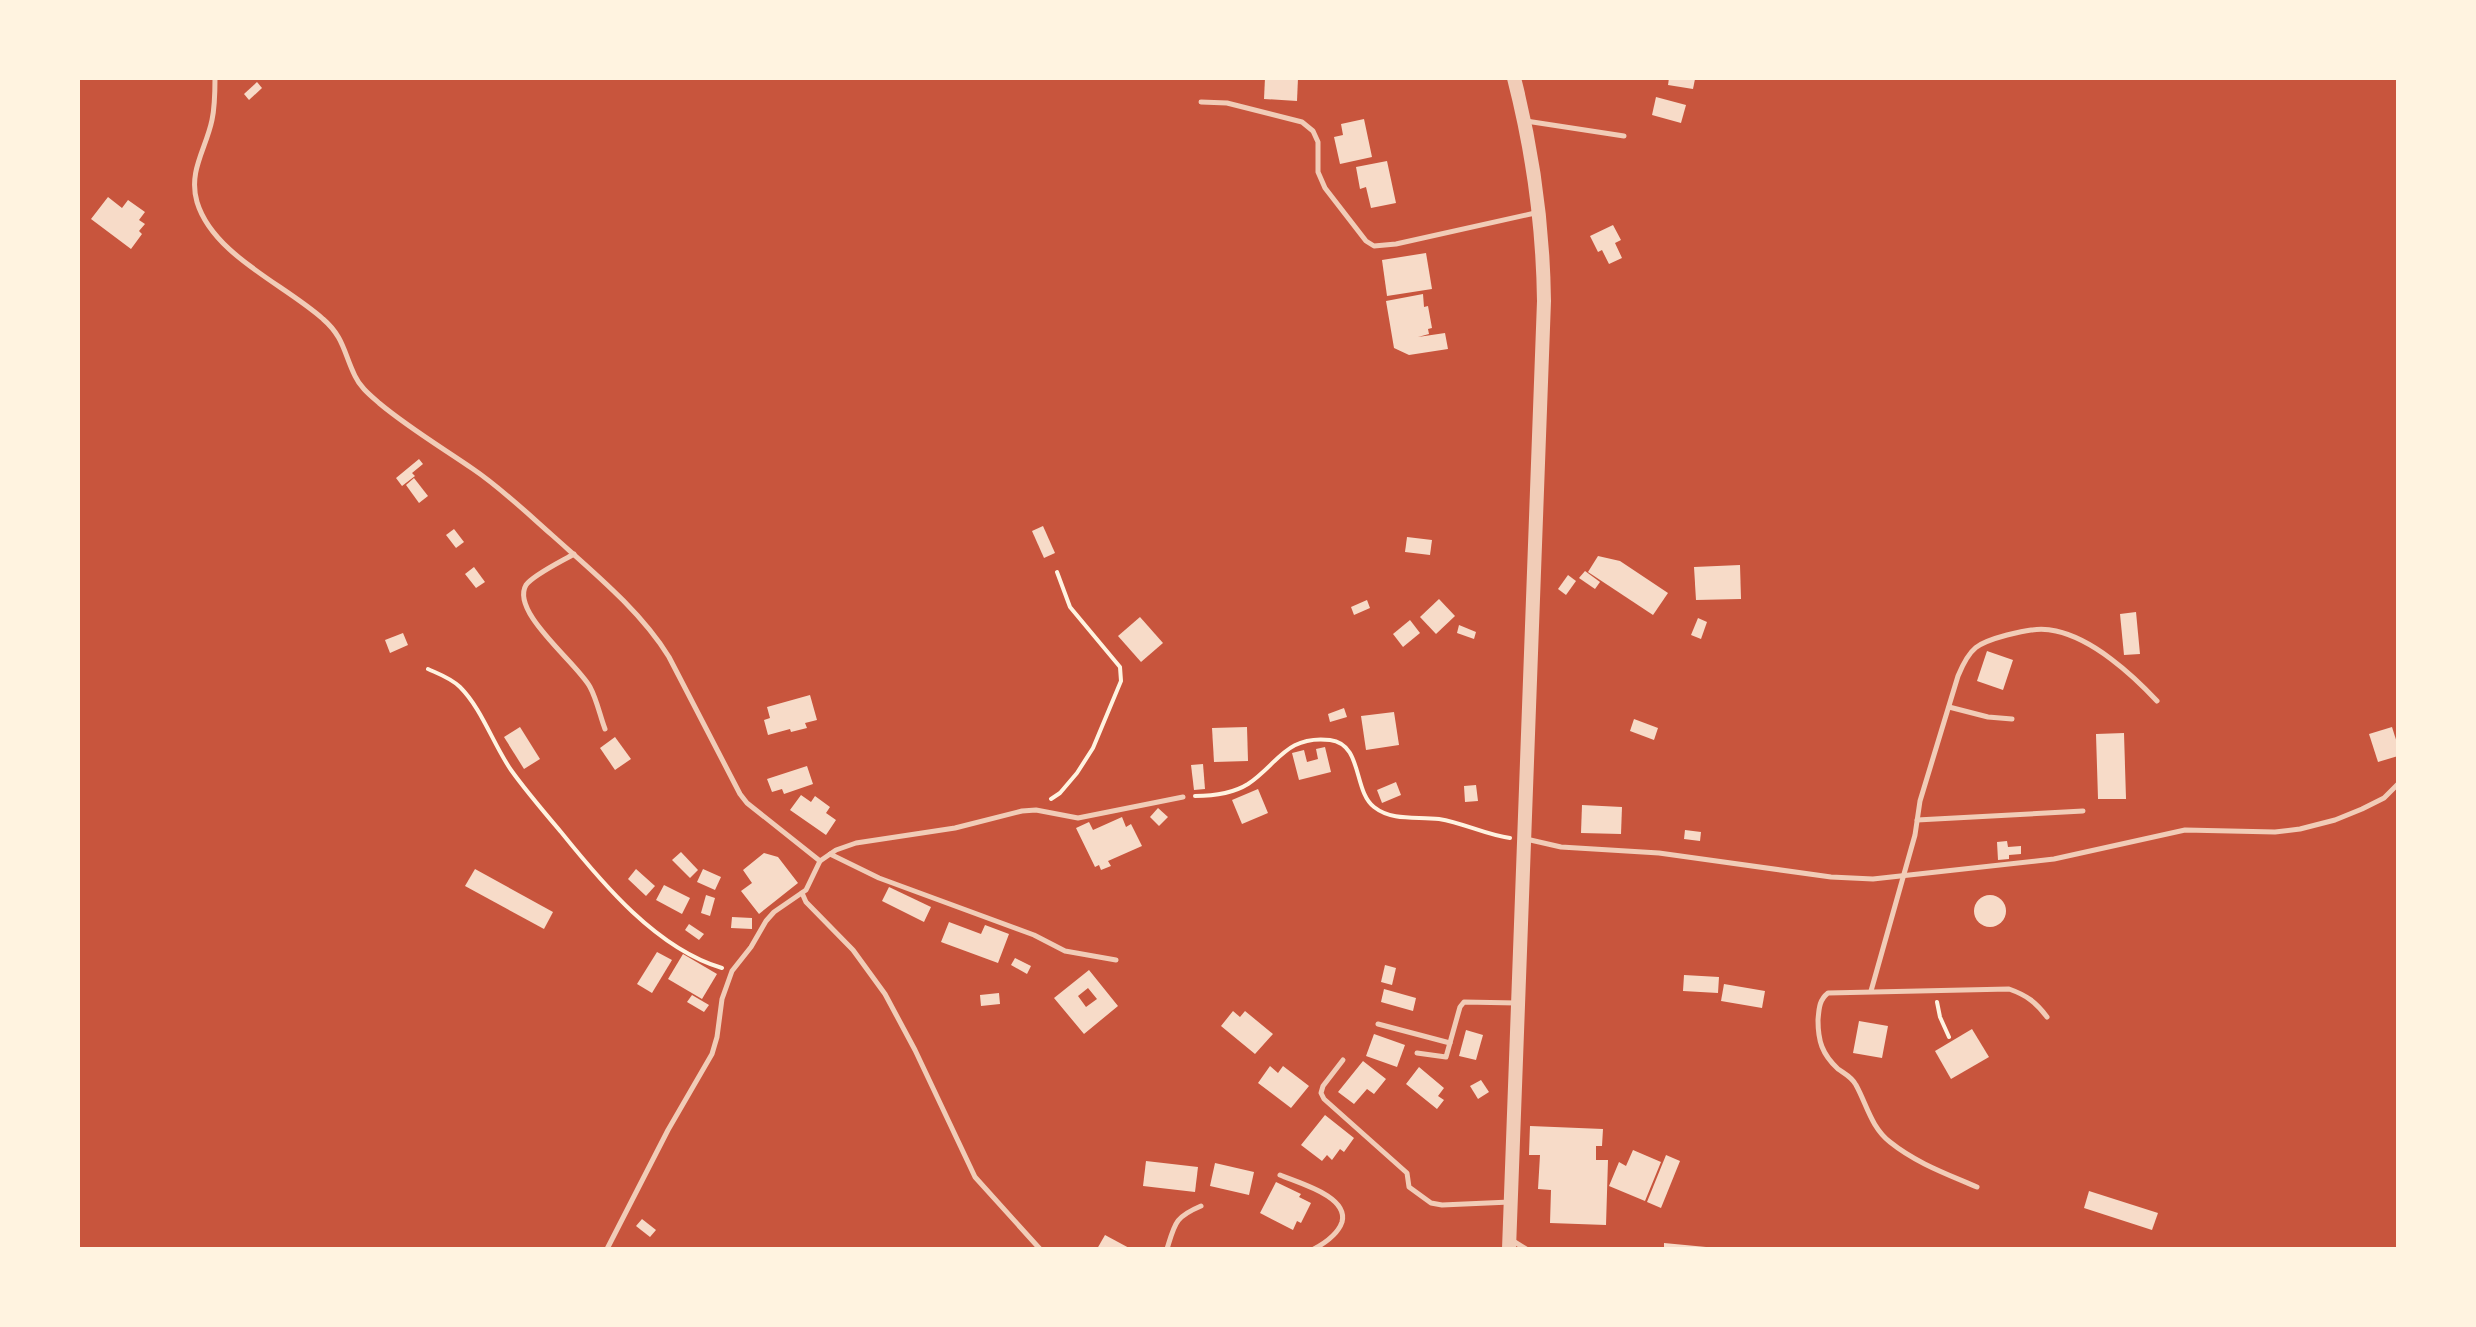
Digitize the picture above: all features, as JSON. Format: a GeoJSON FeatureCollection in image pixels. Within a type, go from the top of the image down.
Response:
{"type":"FeatureCollection","features":[{"type":"Feature","properties":{"kind":"street"},"geometry":{"type":"LineString","coordinates":[[1509,1244],[1544,301],[1540,211],[1514,78]]}},
{"type":"Feature","properties":{"kind":"lane"},"geometry":{"type":"LineString","coordinates":[[215,78],[211,123],[194,180],[196,200],[205,222],[260,273],[332,327],[356,378],[379,403],[418,434],[497,487],[574,554],[643,621],[658,639],[747,803],[820,861]]}},
{"type":"Feature","properties":{"kind":"lane"},"geometry":{"type":"LineString","coordinates":[[1201,102],[1227,103],[1302,122],[1313,131],[1318,142],[1318,172],[1325,188],[1366,241],[1374,246],[1396,244],[1540,211]]}},
{"type":"Feature","properties":{"kind":"lane"},"geometry":{"type":"LineString","coordinates":[[1524,121],[1624,136]]}},
{"type":"Feature","properties":{"kind":"lane"},"geometry":{"type":"LineString","coordinates":[[574,554],[529,582],[523,597],[536,625],[577,668],[591,689],[605,729]]}},
{"type":"Feature","properties":{"kind":"lane"},"geometry":{"type":"LineString","coordinates":[[1871,991],[1920,801],[1966,657],[1976,645],[2024,630],[2057,631],[2103,654],[2132,674],[2157,701]]}},
{"type":"Feature","properties":{"kind":"lane"},"geometry":{"type":"LineString","coordinates":[[1949,707],[1988,717],[2012,719]]}},
{"type":"Feature","properties":{"kind":"lane"},"geometry":{"type":"LineString","coordinates":[[1525,839],[1561,847],[1659,853],[1831,877],[1873,879],[2054,859],[2185,830],[2275,832],[2300,829],[2362,809],[2384,798],[2398,784]]}},
{"type":"Feature","properties":{"kind":"lane"},"geometry":{"type":"LineString","coordinates":[[607,1249],[668,1130],[712,1054],[722,999],[732,971],[774,912],[802,893],[820,861],[856,843],[955,828],[1036,810],[1078,818],[1183,797]]}},
{"type":"Feature","properties":{"kind":"lane"},"geometry":{"type":"LineString","coordinates":[[1917,820],[2083,811]]}},
{"type":"Feature","properties":{"kind":"lane"},"geometry":{"type":"LineString","coordinates":[[830,854],[879,878],[1034,935],[1065,951],[1116,960]]}},
{"type":"Feature","properties":{"kind":"lane"},"geometry":{"type":"LineString","coordinates":[[802,893],[806,902],[853,950],[885,994],[975,1177],[1040,1249]]}},
{"type":"Feature","properties":{"kind":"lane"},"geometry":{"type":"LineString","coordinates":[[1977,1187],[1918,1162],[1886,1139],[1873,1122],[1851,1077],[1824,1054],[1818,1041],[1822,998],[1828,993],[2009,989],[2037,1004],[2047,1017]]}},
{"type":"Feature","properties":{"kind":"lane"},"geometry":{"type":"LineString","coordinates":[[1417,1053],[1446,1057],[1464,1002],[1518,1003]]}},
{"type":"Feature","properties":{"kind":"lane"},"geometry":{"type":"LineString","coordinates":[[1378,1024],[1450,1043]]}},
{"type":"Feature","properties":{"kind":"lane"},"geometry":{"type":"LineString","coordinates":[[1343,1060],[1323,1086],[1321,1093],[1324,1099],[1407,1173],[1409,1187],[1431,1203],[1442,1205],[1511,1202]]}},
{"type":"Feature","properties":{"kind":"lane"},"geometry":{"type":"LineString","coordinates":[[1280,1175],[1332,1198],[1340,1205],[1343,1213],[1341,1225],[1334,1235],[1314,1249]]}},
{"type":"Feature","properties":{"kind":"lane"},"geometry":{"type":"LineString","coordinates":[[1167,1249],[1177,1219],[1201,1206]]}},
{"type":"Feature","properties":{"kind":"lane"},"geometry":{"type":"LineString","coordinates":[[1509,1244],[1526,1249]]}},
{"type":"Feature","properties":{"kind":"path"},"geometry":{"type":"LineString","coordinates":[[1036,810],[1060,793],[1077,773],[1093,748],[1121,681],[1120,667],[1070,607],[1057,572]]}},
{"type":"Feature","properties":{"kind":"path"},"geometry":{"type":"LineString","coordinates":[[428,669],[459,686],[510,769],[607,887],[666,939],[716,966],[732,971]]}},
{"type":"Feature","properties":{"kind":"path"},"geometry":{"type":"LineString","coordinates":[[1183,797],[1232,792],[1248,784],[1290,747],[1318,739],[1335,740],[1346,747],[1352,756],[1364,793],[1371,806],[1381,812],[1396,817],[1437,818],[1503,837],[1525,839]]}},
{"type":"Feature","properties":{"kind":"path"},"geometry":{"type":"LineString","coordinates":[[1937,990],[1940,1017],[1949,1037]]}},
{"type":"Feature","properties":{"kind":"building"},"geometry":{"type":"Polygon","coordinates":[[[1265,78],[1298,78],[1297,101],[1264,99],[1265,78]]]}},
{"type":"Feature","properties":{"kind":"building"},"geometry":{"type":"Polygon","coordinates":[[[1669,78],[1695,79],[1693,89],[1668,85],[1669,78]]]}},
{"type":"Feature","properties":{"kind":"building"},"geometry":{"type":"Polygon","coordinates":[[[257,82],[262,88],[249,100],[244,94],[257,82]]]}},
{"type":"Feature","properties":{"kind":"building"},"geometry":{"type":"Polygon","coordinates":[[[1656,97],[1686,105],[1681,123],[1652,115],[1656,97]]]}},
{"type":"Feature","properties":{"kind":"building"},"geometry":{"type":"Polygon","coordinates":[[[1364,119],[1372,157],[1340,164],[1334,137],[1343,135],[1341,124],[1364,119]]]}},
{"type":"Feature","properties":{"kind":"building"},"geometry":{"type":"Polygon","coordinates":[[[1387,161],[1396,203],[1371,208],[1366,187],[1360,189],[1356,167],[1387,161]]]}},
{"type":"Feature","properties":{"kind":"building"},"geometry":{"type":"Polygon","coordinates":[[[108,197],[122,208],[128,200],[145,212],[139,220],[145,224],[139,231],[142,234],[131,249],[91,219],[108,197]]]}},
{"type":"Feature","properties":{"kind":"building"},"geometry":{"type":"Polygon","coordinates":[[[1613,225],[1621,240],[1615,243],[1622,258],[1609,264],[1590,236],[1613,225]]]}},
{"type":"Feature","properties":{"kind":"building"},"geometry":{"type":"Polygon","coordinates":[[[1426,253],[1432,289],[1387,296],[1382,260],[1426,253]]]}},
{"type":"Feature","properties":{"kind":"building"},"geometry":{"type":"Polygon","coordinates":[[[1423,294],[1432,328],[1428,329],[1429,334],[1418,337],[1445,333],[1448,349],[1409,355],[1394,348],[1386,301],[1423,294]]]}},
{"type":"Feature","properties":{"kind":"building"},"geometry":{"type":"Polygon","coordinates":[[[419,459],[423,464],[412,473],[415,476],[402,486],[396,478],[419,459]]]}},
{"type":"Feature","properties":{"kind":"building"},"geometry":{"type":"Polygon","coordinates":[[[414,478],[428,496],[419,503],[406,485],[414,478]]]}},
{"type":"Feature","properties":{"kind":"building"},"geometry":{"type":"Polygon","coordinates":[[[1043,526],[1055,553],[1044,558],[1032,531],[1043,526]]]}},
{"type":"Feature","properties":{"kind":"building"},"geometry":{"type":"Polygon","coordinates":[[[454,529],[464,542],[456,548],[446,535],[454,529]]]}},
{"type":"Feature","properties":{"kind":"building"},"geometry":{"type":"Polygon","coordinates":[[[1407,537],[1432,540],[1430,555],[1405,552],[1407,537]]]}},
{"type":"Feature","properties":{"kind":"building"},"geometry":{"type":"Polygon","coordinates":[[[1598,556],[1620,561],[1668,593],[1653,615],[1588,572],[1598,556]]]}},
{"type":"Feature","properties":{"kind":"building"},"geometry":{"type":"Polygon","coordinates":[[[1740,565],[1741,599],[1696,600],[1694,567],[1740,565]]]}},
{"type":"Feature","properties":{"kind":"building"},"geometry":{"type":"Polygon","coordinates":[[[474,567],[485,582],[476,588],[465,574],[474,567]]]}},
{"type":"Feature","properties":{"kind":"building"},"geometry":{"type":"Polygon","coordinates":[[[1585,571],[1600,582],[1595,589],[1579,578],[1585,571]]]}},
{"type":"Feature","properties":{"kind":"building"},"geometry":{"type":"Polygon","coordinates":[[[1568,575],[1576,581],[1566,595],[1558,589],[1568,575]]]}},
{"type":"Feature","properties":{"kind":"building"},"geometry":{"type":"Polygon","coordinates":[[[1439,599],[1455,616],[1436,634],[1420,617],[1439,599]]]}},
{"type":"Feature","properties":{"kind":"building"},"geometry":{"type":"Polygon","coordinates":[[[1367,600],[1370,608],[1354,615],[1351,607],[1367,600]]]}},
{"type":"Feature","properties":{"kind":"building"},"geometry":{"type":"Polygon","coordinates":[[[2136,612],[2140,654],[2124,655],[2120,614],[2136,612]]]}},
{"type":"Feature","properties":{"kind":"building"},"geometry":{"type":"Polygon","coordinates":[[[1140,617],[1163,643],[1141,662],[1118,636],[1140,617]]]}},
{"type":"Feature","properties":{"kind":"building"},"geometry":{"type":"Polygon","coordinates":[[[1698,618],[1707,622],[1701,639],[1691,635],[1698,618]]]}},
{"type":"Feature","properties":{"kind":"building"},"geometry":{"type":"Polygon","coordinates":[[[1410,620],[1420,633],[1403,647],[1393,634],[1410,620]]]}},
{"type":"Feature","properties":{"kind":"building"},"geometry":{"type":"Polygon","coordinates":[[[1459,625],[1476,632],[1474,639],[1457,633],[1459,625]]]}},
{"type":"Feature","properties":{"kind":"building"},"geometry":{"type":"Polygon","coordinates":[[[403,633],[408,645],[390,653],[385,640],[403,633]]]}},
{"type":"Feature","properties":{"kind":"building"},"geometry":{"type":"Polygon","coordinates":[[[1987,651],[2013,660],[2003,690],[1977,681],[1987,651]]]}},
{"type":"Feature","properties":{"kind":"building"},"geometry":{"type":"Polygon","coordinates":[[[810,695],[817,720],[805,723],[807,728],[768,735],[764,720],[770,718],[767,707],[810,695]]]}},
{"type":"Feature","properties":{"kind":"building"},"geometry":{"type":"Polygon","coordinates":[[[1344,708],[1347,717],[1330,722],[1328,714],[1344,708]]]}},
{"type":"Feature","properties":{"kind":"building"},"geometry":{"type":"Polygon","coordinates":[[[1394,712],[1399,745],[1366,750],[1361,716],[1394,712]]]}},
{"type":"Feature","properties":{"kind":"building"},"geometry":{"type":"Polygon","coordinates":[[[1634,719],[1658,728],[1654,740],[1630,731],[1634,719]]]}},
{"type":"Feature","properties":{"kind":"building"},"geometry":{"type":"Polygon","coordinates":[[[520,727],[540,759],[524,769],[504,737],[520,727]]]}},
{"type":"Feature","properties":{"kind":"building"},"geometry":{"type":"Polygon","coordinates":[[[1247,727],[1248,761],[1214,762],[1212,728],[1247,727]]]}},
{"type":"Feature","properties":{"kind":"building"},"geometry":{"type":"Polygon","coordinates":[[[2392,727],[2398,756],[2378,762],[2369,734],[2392,727]]]}},
{"type":"Feature","properties":{"kind":"building"},"geometry":{"type":"Polygon","coordinates":[[[2124,733],[2126,799],[2098,799],[2096,734],[2124,733]]]}},
{"type":"Feature","properties":{"kind":"building"},"geometry":{"type":"Polygon","coordinates":[[[615,737],[631,759],[615,770],[600,748],[615,737]]]}},
{"type":"Feature","properties":{"kind":"building"},"geometry":{"type":"Polygon","coordinates":[[[1325,747],[1331,772],[1299,780],[1292,753],[1304,750],[1307,762],[1318,759],[1316,749],[1325,747]]]}},
{"type":"Feature","properties":{"kind":"building"},"geometry":{"type":"Polygon","coordinates":[[[1203,764],[1205,789],[1194,790],[1191,765],[1203,764]]]}},
{"type":"Feature","properties":{"kind":"building"},"geometry":{"type":"Polygon","coordinates":[[[807,766],[813,784],[784,794],[782,789],[772,792],[767,779],[807,766]]]}},
{"type":"Feature","properties":{"kind":"building"},"geometry":{"type":"Polygon","coordinates":[[[1396,782],[1401,795],[1382,803],[1377,790],[1396,782]]]}},
{"type":"Feature","properties":{"kind":"building"},"geometry":{"type":"Polygon","coordinates":[[[1476,785],[1478,801],[1465,802],[1464,786],[1476,785]]]}},
{"type":"Feature","properties":{"kind":"building"},"geometry":{"type":"Polygon","coordinates":[[[1258,789],[1268,813],[1242,824],[1232,800],[1258,789]]]}},
{"type":"Feature","properties":{"kind":"building"},"geometry":{"type":"Polygon","coordinates":[[[801,795],[811,802],[815,796],[830,807],[826,813],[836,820],[826,835],[790,810],[801,795]]]}},
{"type":"Feature","properties":{"kind":"building"},"geometry":{"type":"Polygon","coordinates":[[[1582,805],[1622,807],[1621,834],[1581,833],[1582,805]]]}},
{"type":"Feature","properties":{"kind":"building"},"geometry":{"type":"Polygon","coordinates":[[[1158,808],[1168,817],[1159,826],[1150,817],[1158,808]]]}},
{"type":"Feature","properties":{"kind":"building"},"geometry":{"type":"Polygon","coordinates":[[[1122,817],[1126,827],[1131,824],[1142,846],[1108,861],[1111,866],[1101,870],[1099,865],[1095,867],[1076,828],[1089,822],[1093,830],[1122,817]]]}},
{"type":"Feature","properties":{"kind":"building"},"geometry":{"type":"Polygon","coordinates":[[[1685,830],[1701,832],[1700,841],[1684,839],[1685,830]]]}},
{"type":"Feature","properties":{"kind":"building"},"geometry":{"type":"Polygon","coordinates":[[[2007,841],[2008,847],[2021,846],[2021,854],[1998,860],[1997,842],[2007,841]]]}},
{"type":"Feature","properties":{"kind":"building"},"geometry":{"type":"Polygon","coordinates":[[[681,852],[698,870],[690,878],[672,860],[681,852]]]}},
{"type":"Feature","properties":{"kind":"building"},"geometry":{"type":"Polygon","coordinates":[[[764,853],[778,857],[798,883],[759,914],[741,891],[752,883],[743,870],[764,853]]]}},
{"type":"Feature","properties":{"kind":"building"},"geometry":{"type":"Polygon","coordinates":[[[475,869],[553,912],[544,929],[465,886],[475,869]]]}},
{"type":"Feature","properties":{"kind":"building"},"geometry":{"type":"Polygon","coordinates":[[[636,869],[655,886],[646,896],[628,879],[636,869]]]}},
{"type":"Feature","properties":{"kind":"building"},"geometry":{"type":"Polygon","coordinates":[[[703,869],[721,877],[715,890],[697,882],[703,869]]]}},
{"type":"Feature","properties":{"kind":"building"},"geometry":{"type":"Polygon","coordinates":[[[664,885],[690,898],[682,914],[656,900],[664,885]]]}},
{"type":"Feature","properties":{"kind":"building"},"geometry":{"type":"Polygon","coordinates":[[[889,887],[931,907],[924,922],[882,901],[889,887]]]}},
{"type":"Feature","properties":{"kind":"building"},"geometry":{"type":"Polygon","coordinates":[[[706,895],[715,898],[710,916],[701,913],[706,895]]]}},
{"type":"Feature","properties":{"kind":"building"},"geometry":{"type":"Polygon","coordinates":[[[1990,895],[2002,899],[2006,911],[2002,923],[1990,927],[1978,923],[1974,911],[1978,899],[1990,895]]]}},
{"type":"Feature","properties":{"kind":"building"},"geometry":{"type":"Polygon","coordinates":[[[732,917],[752,918],[752,929],[731,928],[732,917]]]}},
{"type":"Feature","properties":{"kind":"building"},"geometry":{"type":"Polygon","coordinates":[[[949,922],[981,934],[985,925],[1009,934],[998,963],[941,942],[949,922]]]}},
{"type":"Feature","properties":{"kind":"building"},"geometry":{"type":"Polygon","coordinates":[[[689,924],[704,934],[699,940],[685,930],[689,924]]]}},
{"type":"Feature","properties":{"kind":"building"},"geometry":{"type":"Polygon","coordinates":[[[657,952],[672,960],[652,993],[637,984],[657,952]]]}},
{"type":"Feature","properties":{"kind":"building"},"geometry":{"type":"Polygon","coordinates":[[[683,954],[717,974],[702,999],[668,979],[683,954]]]}},
{"type":"Feature","properties":{"kind":"building"},"geometry":{"type":"Polygon","coordinates":[[[1015,958],[1031,966],[1027,974],[1011,965],[1015,958]]]}},
{"type":"Feature","properties":{"kind":"building"},"geometry":{"type":"Polygon","coordinates":[[[1385,965],[1396,968],[1392,985],[1381,982],[1385,965]]]}},
{"type":"Feature","properties":{"kind":"building"},"geometry":{"type":"Polygon","coordinates":[[[1089,970],[1118,1006],[1084,1034],[1054,998],[1089,970]],[[1088,988],[1078,996],[1086,1007],[1097,999],[1088,988]]]}},
{"type":"Feature","properties":{"kind":"building"},"geometry":{"type":"Polygon","coordinates":[[[1684,975],[1719,977],[1718,993],[1683,991],[1684,975]]]}},
{"type":"Feature","properties":{"kind":"building"},"geometry":{"type":"Polygon","coordinates":[[[1724,984],[1765,991],[1762,1008],[1721,1001],[1724,984]]]}},
{"type":"Feature","properties":{"kind":"building"},"geometry":{"type":"Polygon","coordinates":[[[1384,989],[1416,998],[1413,1011],[1381,1002],[1384,989]]]}},
{"type":"Feature","properties":{"kind":"building"},"geometry":{"type":"Polygon","coordinates":[[[999,993],[1000,1004],[981,1006],[980,995],[999,993]]]}},
{"type":"Feature","properties":{"kind":"building"},"geometry":{"type":"Polygon","coordinates":[[[692,995],[709,1005],[704,1012],[687,1002],[692,995]]]}},
{"type":"Feature","properties":{"kind":"building"},"geometry":{"type":"Polygon","coordinates":[[[1233,1011],[1240,1017],[1245,1011],[1273,1034],[1255,1054],[1221,1026],[1233,1011]]]}},
{"type":"Feature","properties":{"kind":"building"},"geometry":{"type":"Polygon","coordinates":[[[1859,1021],[1888,1026],[1882,1058],[1853,1053],[1859,1021]]]}},
{"type":"Feature","properties":{"kind":"building"},"geometry":{"type":"Polygon","coordinates":[[[1972,1029],[1989,1057],[1951,1079],[1935,1051],[1972,1029]]]}},
{"type":"Feature","properties":{"kind":"building"},"geometry":{"type":"Polygon","coordinates":[[[1466,1030],[1483,1035],[1476,1060],[1459,1056],[1466,1030]]]}},
{"type":"Feature","properties":{"kind":"building"},"geometry":{"type":"Polygon","coordinates":[[[1374,1034],[1405,1045],[1397,1067],[1366,1056],[1374,1034]]]}},
{"type":"Feature","properties":{"kind":"building"},"geometry":{"type":"Polygon","coordinates":[[[1363,1061],[1386,1079],[1374,1094],[1367,1089],[1354,1104],[1338,1092],[1363,1061]]]}},
{"type":"Feature","properties":{"kind":"building"},"geometry":{"type":"Polygon","coordinates":[[[1270,1066],[1278,1073],[1283,1066],[1309,1086],[1291,1108],[1258,1083],[1270,1066]]]}},
{"type":"Feature","properties":{"kind":"building"},"geometry":{"type":"Polygon","coordinates":[[[1419,1067],[1444,1088],[1438,1096],[1444,1100],[1437,1109],[1406,1084],[1419,1067]]]}},
{"type":"Feature","properties":{"kind":"building"},"geometry":{"type":"Polygon","coordinates":[[[1481,1080],[1489,1092],[1478,1099],[1470,1086],[1481,1080]]]}},
{"type":"Feature","properties":{"kind":"building"},"geometry":{"type":"Polygon","coordinates":[[[1325,1115],[1354,1138],[1344,1152],[1340,1149],[1332,1160],[1327,1155],[1322,1161],[1301,1145],[1325,1115]]]}},
{"type":"Feature","properties":{"kind":"building"},"geometry":{"type":"Polygon","coordinates":[[[1530,1126],[1603,1129],[1602,1146],[1596,1146],[1596,1160],[1608,1160],[1606,1225],[1550,1223],[1551,1190],[1538,1189],[1540,1155],[1529,1155],[1530,1126]]]}},
{"type":"Feature","properties":{"kind":"building"},"geometry":{"type":"Polygon","coordinates":[[[1633,1150],[1661,1162],[1645,1201],[1609,1186],[1619,1162],[1626,1166],[1633,1150]]]}},
{"type":"Feature","properties":{"kind":"building"},"geometry":{"type":"Polygon","coordinates":[[[1666,1155],[1680,1161],[1661,1208],[1647,1202],[1666,1155]]]}},
{"type":"Feature","properties":{"kind":"building"},"geometry":{"type":"Polygon","coordinates":[[[1146,1161],[1198,1167],[1195,1192],[1143,1186],[1146,1161]]]}},
{"type":"Feature","properties":{"kind":"building"},"geometry":{"type":"Polygon","coordinates":[[[1215,1163],[1254,1172],[1249,1195],[1210,1186],[1215,1163]]]}},
{"type":"Feature","properties":{"kind":"building"},"geometry":{"type":"Polygon","coordinates":[[[1276,1182],[1301,1194],[1299,1197],[1311,1203],[1301,1223],[1297,1221],[1293,1230],[1260,1213],[1276,1182]]]}},
{"type":"Feature","properties":{"kind":"building"},"geometry":{"type":"Polygon","coordinates":[[[2089,1191],[2158,1213],[2152,1230],[2084,1208],[2089,1191]]]}},
{"type":"Feature","properties":{"kind":"building"},"geometry":{"type":"Polygon","coordinates":[[[642,1219],[656,1230],[650,1237],[636,1226],[642,1219]]]}},
{"type":"Feature","properties":{"kind":"building"},"geometry":{"type":"Polygon","coordinates":[[[1105,1235],[1131,1249],[1097,1249],[1105,1235]]]}},
{"type":"Feature","properties":{"kind":"building"},"geometry":{"type":"Polygon","coordinates":[[[1664,1243],[1706,1247],[1664,1249],[1664,1243]]]}}]}
